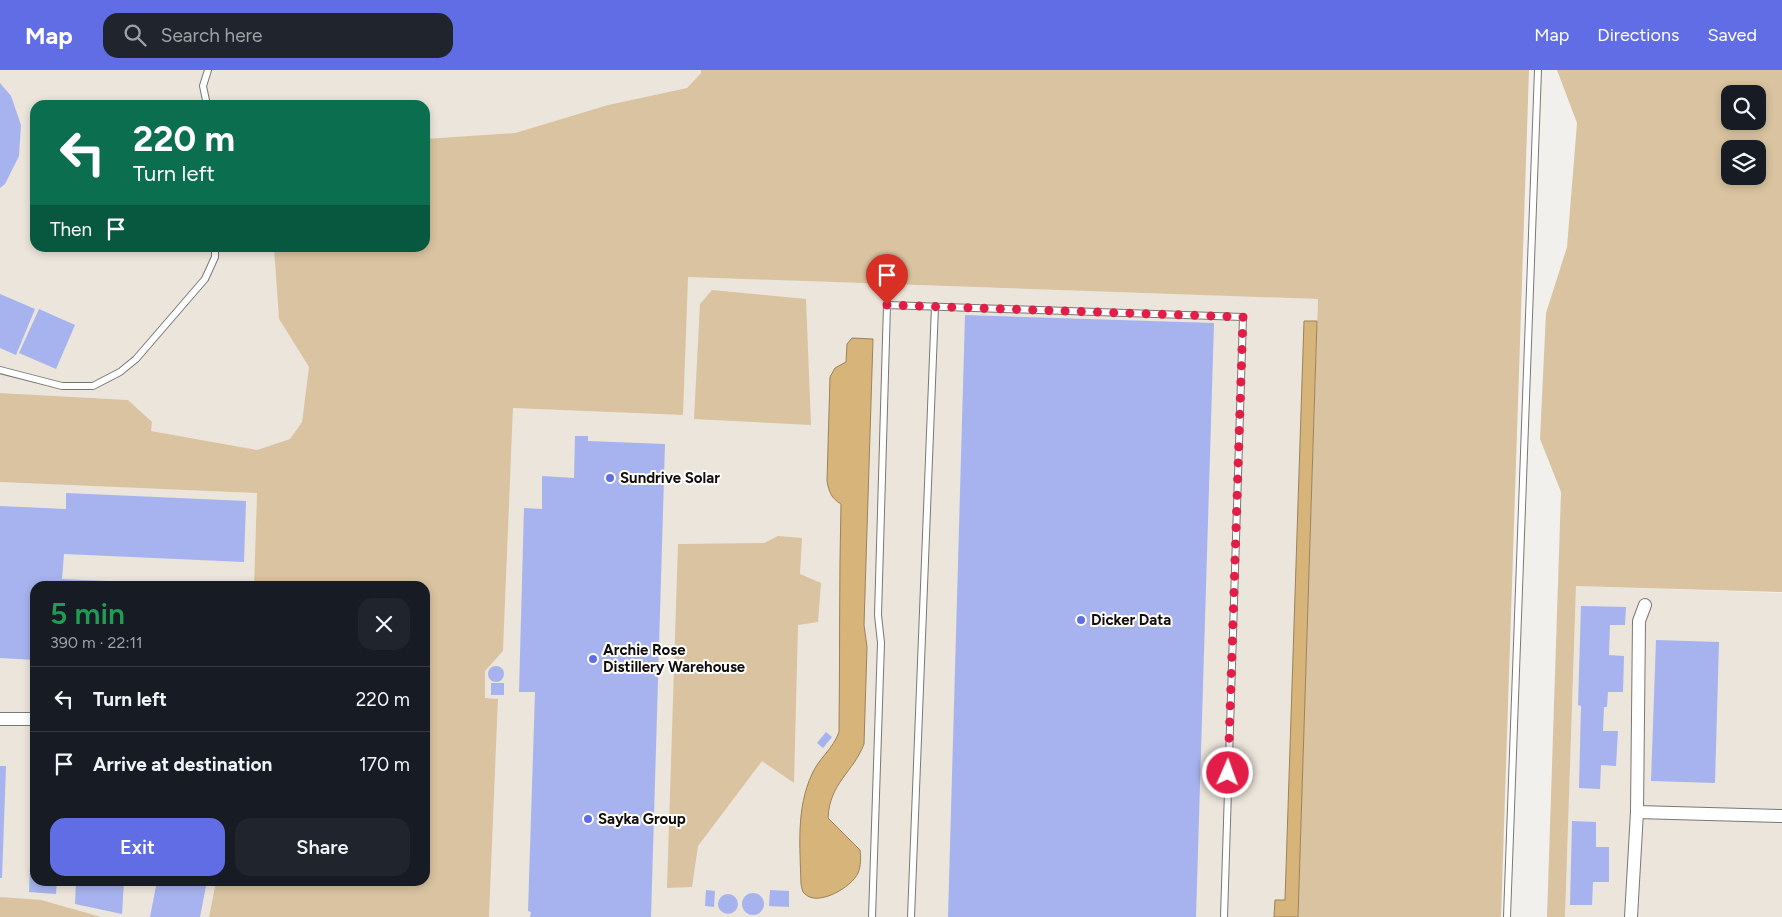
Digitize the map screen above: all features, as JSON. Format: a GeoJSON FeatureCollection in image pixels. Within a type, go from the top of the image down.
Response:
{"type":"FeatureCollection","features":[{"type":"Feature","properties":{"kind":"street"},"geometry":{"type":"LineString","coordinates":[[1631,917],[1637,812],[1639,621],[1645,606]]}},
{"type":"Feature","properties":{"kind":"street"},"geometry":{"type":"LineString","coordinates":[[0,719],[30,719]]}},
{"type":"Feature","properties":{"kind":"street"},"geometry":{"type":"LineString","coordinates":[[1637,812],[1782,816]]}},
{"type":"Feature","properties":{"kind":"lane"},"geometry":{"type":"LineString","coordinates":[[206,100],[202,86],[208,70]]}},
{"type":"Feature","properties":{"kind":"lane"},"geometry":{"type":"LineString","coordinates":[[1507,917],[1538,70]]}},
{"type":"Feature","properties":{"kind":"lane"},"geometry":{"type":"LineString","coordinates":[[0,370],[62,386],[93,386],[120,372],[136,359],[205,279],[215,257],[215,252]]}},
{"type":"Feature","properties":{"kind":"lane"},"geometry":{"type":"LineString","coordinates":[[872,917],[882,643],[878,615],[887,305],[1243,317],[1224,917]]}},
{"type":"Feature","properties":{"kind":"lane"},"geometry":{"type":"LineString","coordinates":[[911,917],[935,306]]}},
{"type":"Feature","properties":{"kind":"shaded area"},"geometry":{"type":"Polygon","coordinates":[[[0,70],[701,70],[701,73],[687,88],[608,105],[515,133],[430,139],[430,100],[30,100],[30,252],[274,252],[279,319],[309,367],[302,422],[290,439],[257,450],[151,431],[128,400],[0,393],[0,70]]]}},
{"type":"Feature","properties":{"kind":"shaded area"},"geometry":{"type":"Polygon","coordinates":[[[701,70],[1529,70],[1501,917],[1298,917],[1318,299],[688,277],[683,415],[513,408],[503,651],[485,671],[485,698],[498,699],[489,917],[209,917],[215,886],[430,886],[430,581],[254,581],[257,493],[0,482],[0,393],[128,400],[152,422],[151,431],[257,450],[290,439],[302,422],[309,367],[279,319],[274,252],[430,252],[430,139],[515,133],[608,105],[687,88],[701,73],[701,70]]]}},
{"type":"Feature","properties":{"kind":"shaded area"},"geometry":{"type":"Polygon","coordinates":[[[1557,70],[1782,70],[1782,592],[1576,586],[1565,917],[1547,917],[1561,492],[1540,439],[1546,313],[1567,247],[1577,123],[1557,70]]]}},
{"type":"Feature","properties":{"kind":"shaded area"},"geometry":{"type":"Polygon","coordinates":[[[687,277],[1318,299],[1298,917],[489,917],[498,699],[485,698],[485,671],[503,651],[513,408],[683,415],[687,277]]]}},
{"type":"Feature","properties":{"kind":"shaded area"},"geometry":{"type":"Polygon","coordinates":[[[712,290],[806,299],[811,425],[694,419],[700,304],[712,290]]]}},
{"type":"Feature","properties":{"kind":"shaded area"},"geometry":{"type":"Polygon","coordinates":[[[1304,321],[1317,321],[1298,917],[1274,917],[1275,900],[1285,900],[1304,321]]]}},
{"type":"Feature","properties":{"kind":"shaded area"},"geometry":{"type":"Polygon","coordinates":[[[852,338],[873,339],[864,625],[867,647],[864,744],[854,763],[837,786],[828,818],[860,850],[860,867],[855,878],[849,884],[834,894],[818,898],[811,897],[802,890],[800,828],[803,801],[812,774],[839,732],[841,504],[831,494],[827,481],[830,377],[835,368],[846,362],[847,344],[852,338]]]}},
{"type":"Feature","properties":{"kind":"shaded area"},"geometry":{"type":"Polygon","coordinates":[[[0,482],[257,493],[254,581],[30,581],[30,886],[215,886],[209,917],[0,917],[0,482]]]}},
{"type":"Feature","properties":{"kind":"shaded area"},"geometry":{"type":"Polygon","coordinates":[[[778,536],[802,538],[800,574],[821,583],[818,622],[798,625],[794,783],[762,761],[698,846],[692,887],[667,888],[678,544],[764,543],[778,536]]]}},
{"type":"Feature","properties":{"kind":"shaded area"},"geometry":{"type":"Polygon","coordinates":[[[1576,586],[1782,593],[1782,917],[1565,917],[1576,586]]]}},
{"type":"Feature","properties":{"kind":"shaded area"},"geometry":{"type":"Polygon","coordinates":[[[0,897],[41,900],[101,917],[0,917],[0,897]]]}},
{"type":"Feature","properties":{"kind":"building"},"geometry":{"type":"Polygon","coordinates":[[[0,83],[11,96],[21,125],[19,156],[5,184],[0,188],[0,83]]]}},
{"type":"Feature","properties":{"kind":"building"},"geometry":{"type":"Polygon","coordinates":[[[0,294],[35,309],[16,355],[0,348],[0,294]]]}},
{"type":"Feature","properties":{"kind":"building"},"geometry":{"type":"Polygon","coordinates":[[[39,309],[75,325],[56,369],[19,353],[39,309]]]}},
{"type":"Feature","properties":{"kind":"building","name":"Dicker Data"},"geometry":{"type":"Polygon","coordinates":[[[965,315],[1214,323],[1196,917],[948,917],[965,315]]]}},
{"type":"Feature","properties":{"kind":"building"},"geometry":{"type":"Polygon","coordinates":[[[575,436],[588,436],[588,441],[665,444],[651,917],[530,917],[531,912],[528,911],[535,692],[519,692],[524,508],[542,509],[542,476],[574,478],[575,436]]]}},
{"type":"Feature","properties":{"kind":"building"},"geometry":{"type":"Polygon","coordinates":[[[66,493],[246,501],[244,562],[64,554],[62,579],[107,581],[30,581],[30,660],[0,658],[0,506],[66,509],[66,493]]]}},
{"type":"Feature","properties":{"kind":"building"},"geometry":{"type":"Polygon","coordinates":[[[1581,606],[1626,607],[1625,625],[1610,625],[1609,655],[1624,656],[1623,692],[1608,692],[1607,707],[1604,707],[1603,731],[1618,731],[1616,766],[1601,765],[1600,789],[1579,788],[1581,706],[1578,705],[1581,606]]]}},
{"type":"Feature","properties":{"kind":"building"},"geometry":{"type":"Polygon","coordinates":[[[1656,640],[1719,642],[1715,783],[1651,781],[1656,640]]]}},
{"type":"Feature","properties":{"kind":"building"},"geometry":{"type":"Polygon","coordinates":[[[493,666],[499,666],[504,671],[502,680],[493,682],[488,677],[488,671],[493,666]]]}},
{"type":"Feature","properties":{"kind":"building"},"geometry":{"type":"Polygon","coordinates":[[[491,683],[504,683],[504,695],[491,695],[491,683]]]}},
{"type":"Feature","properties":{"kind":"building"},"geometry":{"type":"Polygon","coordinates":[[[826,732],[832,737],[823,748],[817,743],[826,732]]]}},
{"type":"Feature","properties":{"kind":"building"},"geometry":{"type":"Polygon","coordinates":[[[0,766],[6,766],[2,878],[0,878],[0,766]]]}},
{"type":"Feature","properties":{"kind":"building"},"geometry":{"type":"Polygon","coordinates":[[[1572,821],[1596,822],[1596,847],[1609,847],[1609,882],[1593,882],[1592,905],[1570,905],[1572,821]]]}},
{"type":"Feature","properties":{"kind":"building"},"geometry":{"type":"Polygon","coordinates":[[[30,866],[30,886],[57,886],[56,894],[29,892],[30,866]]]}},
{"type":"Feature","properties":{"kind":"building"},"geometry":{"type":"Polygon","coordinates":[[[76,886],[124,886],[122,914],[75,904],[76,886]]]}},
{"type":"Feature","properties":{"kind":"building"},"geometry":{"type":"Polygon","coordinates":[[[156,886],[206,886],[200,917],[150,917],[156,886]]]}},
{"type":"Feature","properties":{"kind":"building"},"geometry":{"type":"Polygon","coordinates":[[[706,890],[715,891],[714,907],[705,906],[706,890]]]}},
{"type":"Feature","properties":{"kind":"building"},"geometry":{"type":"Polygon","coordinates":[[[770,890],[789,891],[789,907],[769,906],[770,890]]]}},
{"type":"Feature","properties":{"kind":"building"},"geometry":{"type":"Polygon","coordinates":[[[753,893],[761,896],[764,904],[761,912],[753,915],[745,912],[742,904],[745,896],[753,893]]]}},
{"type":"Feature","properties":{"kind":"building"},"geometry":{"type":"Polygon","coordinates":[[[728,894],[735,897],[738,904],[735,911],[728,914],[721,911],[718,904],[721,897],[728,894]]]}},
{"type":"Feature","properties":{"kind":"place","name":"Sundrive Solar"},"geometry":{"type":"Point","coordinates":[610,478]}},
{"type":"Feature","properties":{"kind":"place","name":"Dicker Data"},"geometry":{"type":"Point","coordinates":[1081,620]}},
{"type":"Feature","properties":{"kind":"place","name":"Archie Rose Distillery Warehouse"},"geometry":{"type":"Point","coordinates":[593,659]}},
{"type":"Feature","properties":{"kind":"place","name":"Sayka Group"},"geometry":{"type":"Point","coordinates":[588,819]}},
{"type":"Feature","properties":{"kind":"route"},"geometry":{"type":"LineString","coordinates":[[887,305],[1243,317],[1228,773]]}}]}
